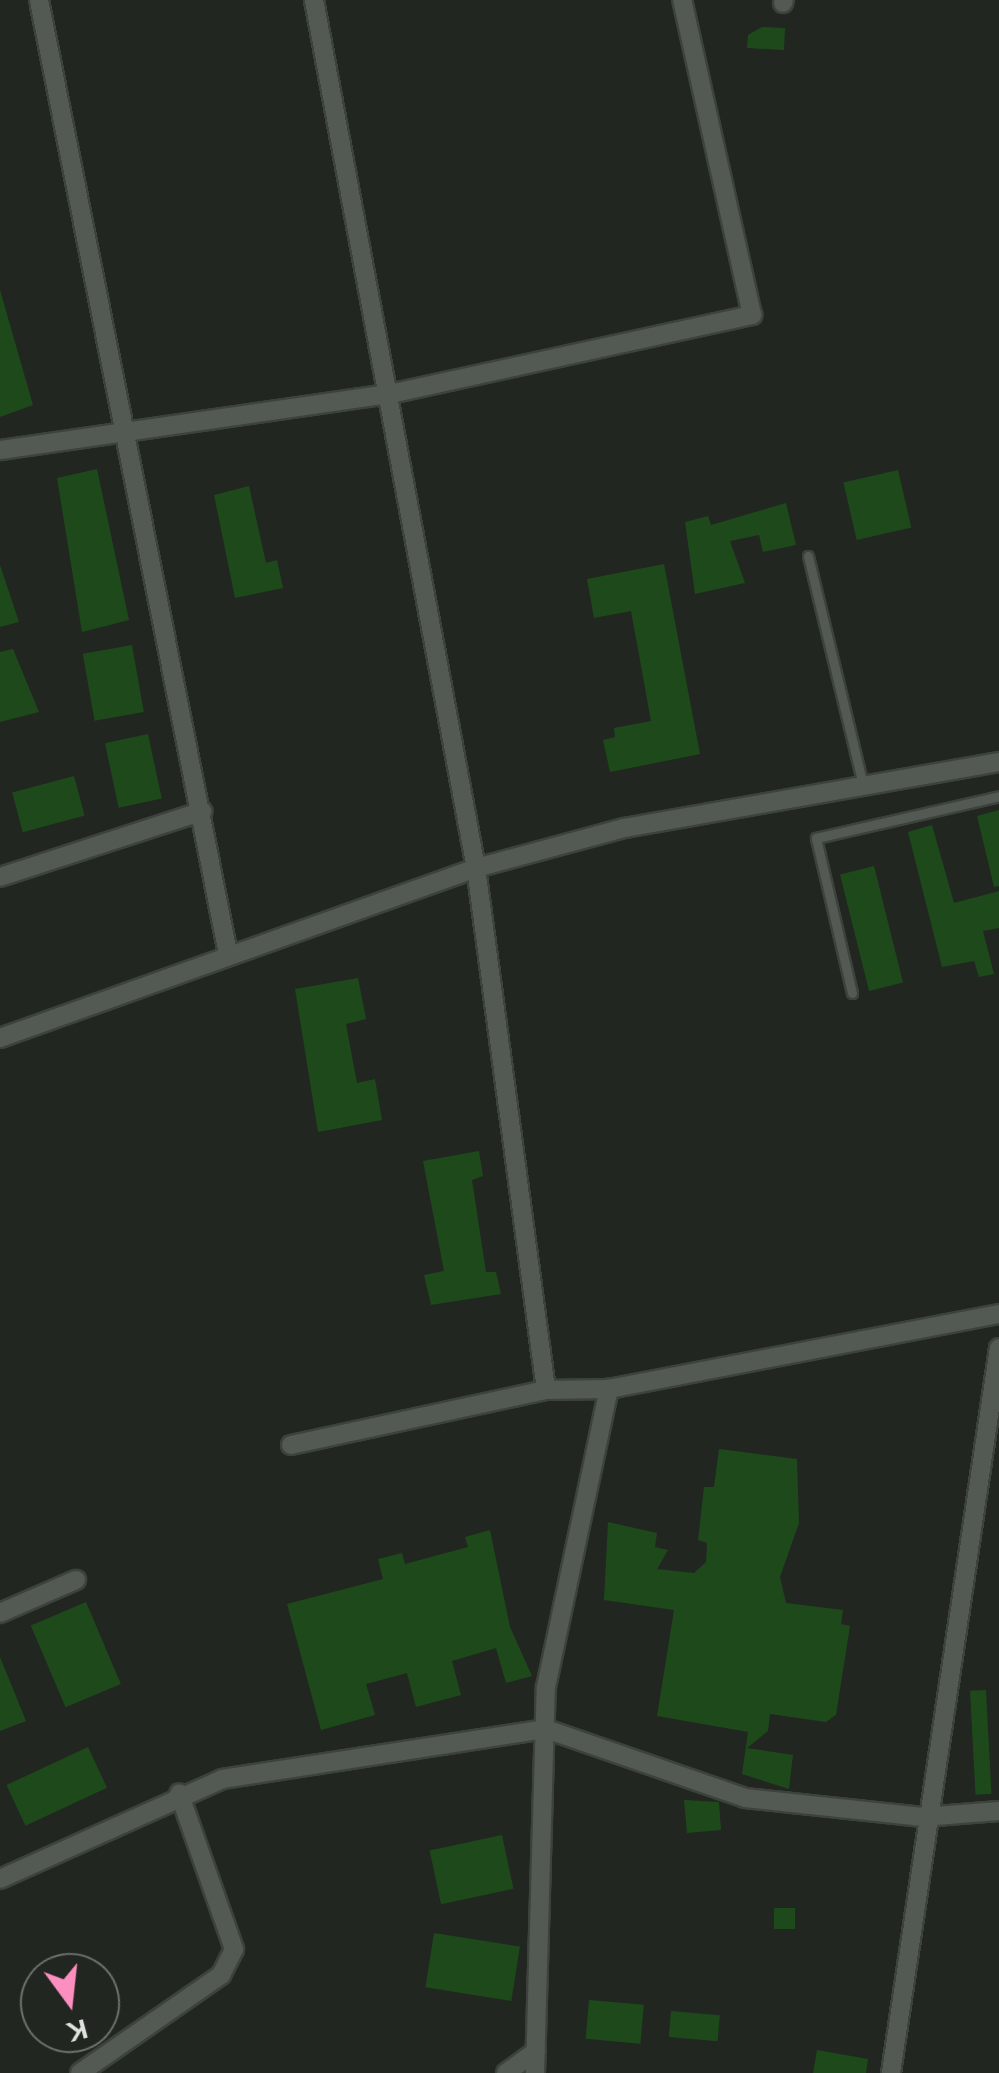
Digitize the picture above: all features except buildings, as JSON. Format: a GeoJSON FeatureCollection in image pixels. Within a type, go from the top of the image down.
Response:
{"type":"FeatureCollection","features":[{"type":"Feature","properties":{"kind":"street"},"geometry":{"type":"LineString","coordinates":[[39,0],[203,811],[228,954]]}},
{"type":"Feature","properties":{"kind":"street"},"geometry":{"type":"LineString","coordinates":[[314,0],[476,868],[546,1390]]}},
{"type":"Feature","properties":{"kind":"street"},"geometry":{"type":"LineString","coordinates":[[0,450],[390,394],[752,315],[682,0]]}},
{"type":"Feature","properties":{"kind":"street"},"geometry":{"type":"LineString","coordinates":[[0,1038],[476,868],[624,828],[999,762]]}},
{"type":"Feature","properties":{"kind":"street"},"geometry":{"type":"LineString","coordinates":[[0,877],[203,811]]}},
{"type":"Feature","properties":{"kind":"street"},"geometry":{"type":"LineString","coordinates":[[291,1446],[546,1390],[608,1389],[999,1314]]}},
{"type":"Feature","properties":{"kind":"street"},"geometry":{"type":"LineString","coordinates":[[890,2073],[923,1818],[999,1348]]}},
{"type":"Feature","properties":{"kind":"street"},"geometry":{"type":"LineString","coordinates":[[535,2073],[552,1646],[608,1389]]}},
{"type":"Feature","properties":{"kind":"street"},"geometry":{"type":"LineString","coordinates":[[0,1613],[76,1580]]}},
{"type":"Feature","properties":{"kind":"street"},"geometry":{"type":"LineString","coordinates":[[0,1879],[179,1794],[546,1729],[745,1798],[923,1818],[999,1811]]}},
{"type":"Feature","properties":{"kind":"street"},"geometry":{"type":"LineString","coordinates":[[80,2073],[221,1975],[234,1948],[179,1794]]}},
{"type":"Feature","properties":{"kind":"street"},"geometry":{"type":"LineString","coordinates":[[506,2073],[536,2052]]}},
{"type":"Feature","properties":{"kind":"lane"},"geometry":{"type":"LineString","coordinates":[[808,556],[864,788]]}},
{"type":"Feature","properties":{"kind":"lane"},"geometry":{"type":"LineString","coordinates":[[852,993],[816,838],[999,796]]}}]}
